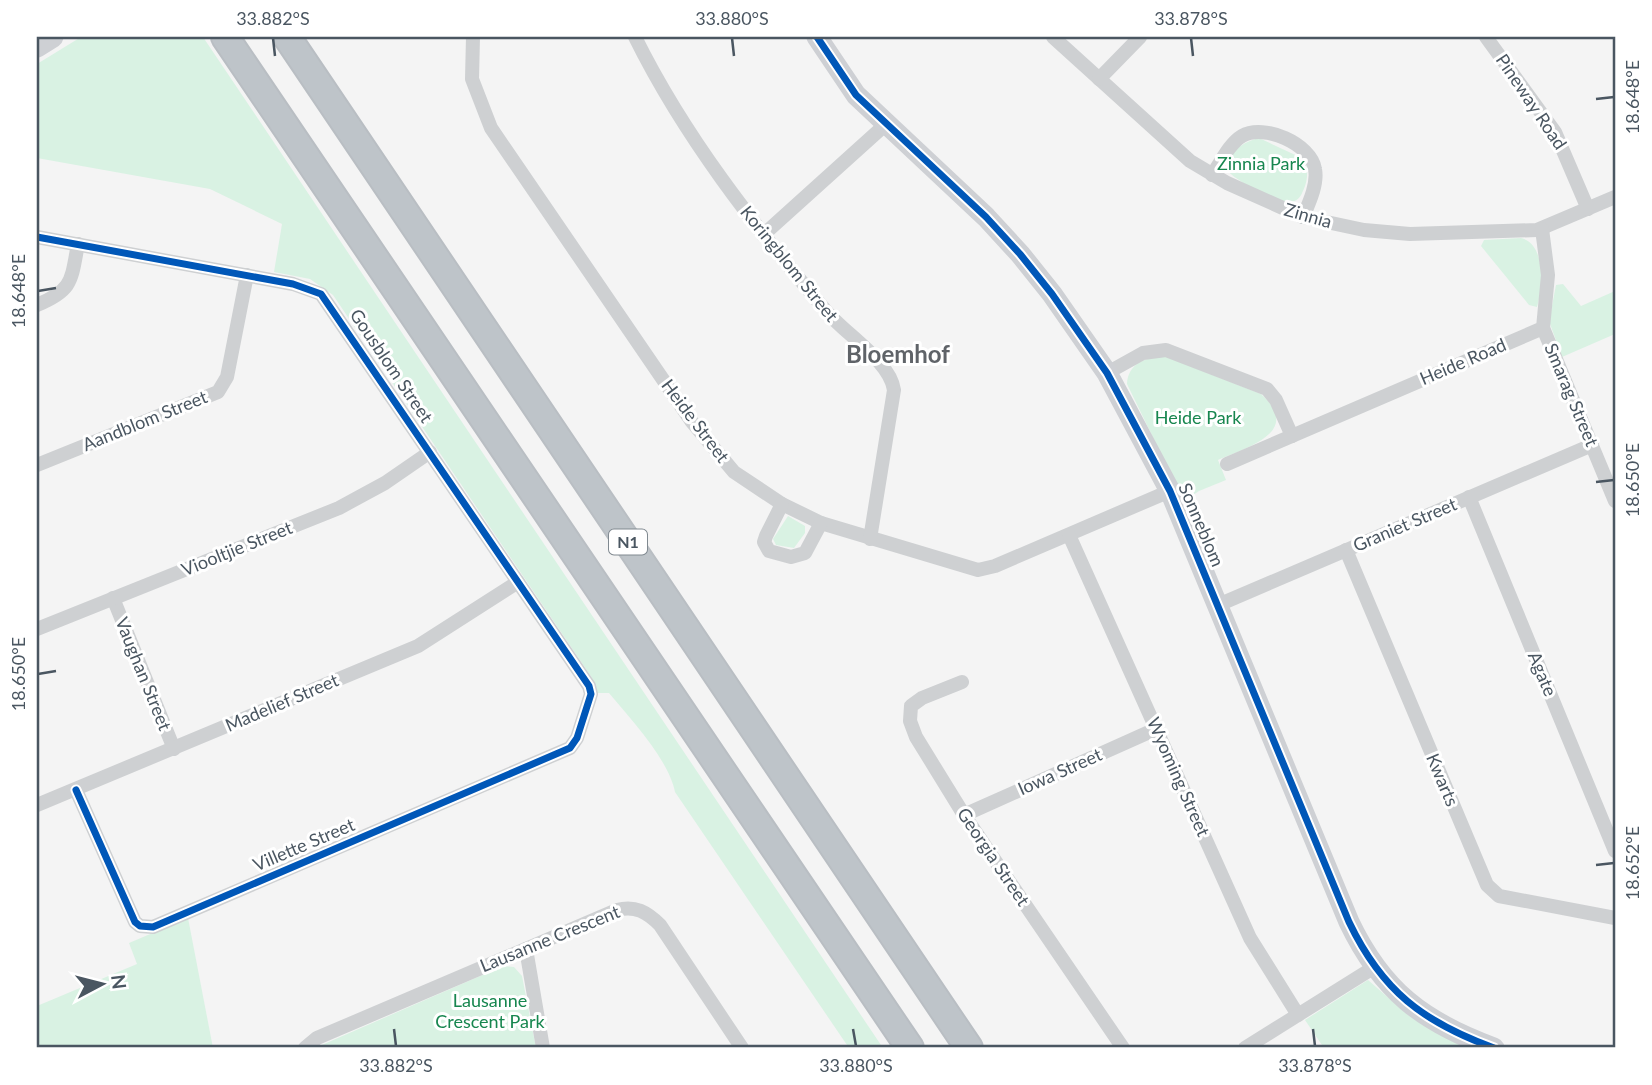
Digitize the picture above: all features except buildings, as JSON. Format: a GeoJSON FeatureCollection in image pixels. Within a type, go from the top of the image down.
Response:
{"type":"FeatureCollection","features":[{"type":"Feature","properties":{"kind":"highway"},"geometry":{"type":"LineString","coordinates":[[225,37],[910,1048]]}},
{"type":"Feature","properties":{"kind":"highway","name":"N1"},"geometry":{"type":"LineString","coordinates":[[287,37],[969,1048]]}},
{"type":"Feature","properties":{"kind":"highway"},"geometry":{"type":"LineString","coordinates":[[873,994],[901,1048]]}},
{"type":"Feature","properties":{"kind":"street"},"geometry":{"type":"LineString","coordinates":[[37,47],[53,37]]}},
{"type":"Feature","properties":{"kind":"street","name":"Heide Street"},"geometry":{"type":"LineString","coordinates":[[473,37],[471,79],[491,128],[692,422],[734,472],[782,504],[821,523],[978,569],[995,566],[1170,491]]}},
{"type":"Feature","properties":{"kind":"street","name":"Koringblom Street"},"geometry":{"type":"LineString","coordinates":[[635,37],[695,143],[763,235],[834,320],[886,368],[892,377],[894,390],[870,538]]}},
{"type":"Feature","properties":{"kind":"street","name":"Sonneblom"},"geometry":{"type":"LineString","coordinates":[[817,37],[856,94],[885,125],[986,217],[1020,254],[1052,294],[1107,373],[1170,491],[1349,922],[1373,968],[1400,997],[1428,1018],[1494,1048]]}},
{"type":"Feature","properties":{"kind":"street","name":"Zinnia"},"geometry":{"type":"LineString","coordinates":[[1052,37],[1177,152],[1212,175],[1278,208],[1303,217],[1364,230],[1410,234],[1542,229],[1615,197]]}},
{"type":"Feature","properties":{"kind":"street"},"geometry":{"type":"LineString","coordinates":[[1099,79],[1140,37]]}},
{"type":"Feature","properties":{"kind":"street","name":"Pineway Road"},"geometry":{"type":"LineString","coordinates":[[1486,37],[1555,132],[1588,209]]}},
{"type":"Feature","properties":{"kind":"street"},"geometry":{"type":"LineString","coordinates":[[763,235],[885,125]]}},
{"type":"Feature","properties":{"kind":"street"},"geometry":{"type":"LineString","coordinates":[[1212,175],[1237,139],[1255,131],[1268,132],[1305,151],[1314,164],[1314,182],[1303,217]]}},
{"type":"Feature","properties":{"kind":"street"},"geometry":{"type":"LineString","coordinates":[[1542,229],[1548,282],[1543,328]]}},
{"type":"Feature","properties":{"kind":"street","name":"Gousblom Street"},"geometry":{"type":"LineString","coordinates":[[37,237],[247,275],[310,288],[321,294],[589,686],[590,699]]}},
{"type":"Feature","properties":{"kind":"street"},"geometry":{"type":"LineString","coordinates":[[37,305],[62,294],[69,286],[78,244]]}},
{"type":"Feature","properties":{"kind":"street","name":"Aandblom Street"},"geometry":{"type":"LineString","coordinates":[[37,465],[218,392],[227,377],[247,275]]}},
{"type":"Feature","properties":{"kind":"street","name":"Heide Road"},"geometry":{"type":"LineString","coordinates":[[1227,464],[1543,328]]}},
{"type":"Feature","properties":{"kind":"street","name":"Smarag Street"},"geometry":{"type":"LineString","coordinates":[[1543,328],[1615,501]]}},
{"type":"Feature","properties":{"kind":"street"},"geometry":{"type":"LineString","coordinates":[[1107,373],[1150,351],[1180,353],[1267,389],[1276,400],[1292,436]]}},
{"type":"Feature","properties":{"kind":"street","name":"Graniet Street"},"geometry":{"type":"LineString","coordinates":[[1217,605],[1592,444]]}},
{"type":"Feature","properties":{"kind":"street","name":"Viooltjie Street"},"geometry":{"type":"LineString","coordinates":[[37,629],[339,508],[385,483],[430,452]]}},
{"type":"Feature","properties":{"kind":"street","name":"Agate"},"geometry":{"type":"LineString","coordinates":[[1469,497],[1615,851]]}},
{"type":"Feature","properties":{"kind":"street"},"geometry":{"type":"LineString","coordinates":[[782,504],[765,536],[764,542],[769,551],[791,557],[805,553],[821,523]]}},
{"type":"Feature","properties":{"kind":"street","name":"Wyoming Street"},"geometry":{"type":"LineString","coordinates":[[1069,535],[1250,938],[1298,1014]]}},
{"type":"Feature","properties":{"kind":"street","name":"Kwarts"},"geometry":{"type":"LineString","coordinates":[[1346,550],[1487,885],[1499,896],[1615,918]]}},
{"type":"Feature","properties":{"kind":"street","name":"Madelief Street"},"geometry":{"type":"LineString","coordinates":[[37,805],[418,646],[518,582]]}},
{"type":"Feature","properties":{"kind":"street","name":"Vaughan Street"},"geometry":{"type":"LineString","coordinates":[[113,598],[174,749]]}},
{"type":"Feature","properties":{"kind":"street","name":"Georgia Street"},"geometry":{"type":"LineString","coordinates":[[962,682],[922,698],[911,706],[909,714],[916,737],[964,815],[1123,1048]]}},
{"type":"Feature","properties":{"kind":"street","name":"Villette Street"},"geometry":{"type":"LineString","coordinates":[[76,790],[135,922],[140,926],[153,927],[570,748],[577,738],[590,699]]}},
{"type":"Feature","properties":{"kind":"street","name":"Iowa Street"},"geometry":{"type":"LineString","coordinates":[[964,815],[1156,729]]}},
{"type":"Feature","properties":{"kind":"street","name":"Lausanne Crescent"},"geometry":{"type":"LineString","coordinates":[[305,1048],[317,1038],[617,910],[640,909],[660,925],[742,1048]]}},
{"type":"Feature","properties":{"kind":"street"},"geometry":{"type":"LineString","coordinates":[[526,949],[543,1048]]}},
{"type":"Feature","properties":{"kind":"street"},"geometry":{"type":"LineString","coordinates":[[1254,1046],[1298,1014],[1373,968]]}},
{"type":"Feature","properties":{"kind":"green space"},"geometry":{"type":"Polygon","coordinates":[[[81,37],[203,37],[883,1048],[849,1048],[675,792],[657,753],[609,693],[597,693],[592,678],[333,295],[310,279],[274,272],[282,224],[210,189],[37,158],[37,64],[81,37]]]}},
{"type":"Feature","properties":{"kind":"green space","name":"Zinnia Park"},"geometry":{"type":"Polygon","coordinates":[[[1259,138],[1304,159],[1307,179],[1297,200],[1285,202],[1258,191],[1228,171],[1233,153],[1247,142],[1259,138]]]}},
{"type":"Feature","properties":{"kind":"green space"},"geometry":{"type":"Polygon","coordinates":[[[1521,238],[1535,248],[1539,257],[1541,289],[1537,307],[1529,305],[1481,246],[1484,240],[1521,238]]]}},
{"type":"Feature","properties":{"kind":"green space"},"geometry":{"type":"Polygon","coordinates":[[[1563,284],[1581,306],[1615,291],[1615,334],[1562,357],[1549,321],[1556,285],[1563,284]]]}},
{"type":"Feature","properties":{"kind":"green space","name":"Heide Park"},"geometry":{"type":"Polygon","coordinates":[[[1167,357],[1261,394],[1273,407],[1276,419],[1274,428],[1266,437],[1218,460],[1226,480],[1199,491],[1184,501],[1127,384],[1131,370],[1140,362],[1167,357]]]}},
{"type":"Feature","properties":{"kind":"green space"},"geometry":{"type":"Polygon","coordinates":[[[788,516],[805,526],[805,533],[794,548],[776,545],[773,539],[788,516]]]}},
{"type":"Feature","properties":{"kind":"green space"},"geometry":{"type":"Polygon","coordinates":[[[188,918],[213,1048],[37,1048],[37,1006],[137,964],[129,943],[188,918]]]}},
{"type":"Feature","properties":{"kind":"green space","name":"Lausanne Crescent Park"},"geometry":{"type":"Polygon","coordinates":[[[503,966],[514,967],[522,976],[536,1048],[315,1048],[503,966]]]}},
{"type":"Feature","properties":{"kind":"green space"},"geometry":{"type":"Polygon","coordinates":[[[1368,980],[1408,1015],[1467,1048],[1324,1048],[1305,1020],[1368,980]]]}},
{"type":"Feature","properties":{"kind":"cycle path"},"geometry":{"type":"LineString","coordinates":[[817,37],[856,95],[986,217],[1020,254],[1052,294],[1107,373],[1170,491],[1349,922],[1362,946],[1376,967],[1407,1001],[1446,1027],[1494,1048]]}},
{"type":"Feature","properties":{"kind":"cycle path"},"geometry":{"type":"LineString","coordinates":[[37,237],[293,284],[321,294],[589,686],[591,694],[577,738],[570,748],[153,927],[140,926],[135,922],[76,790]]}},
{"type":"Feature","properties":{"kind":"district","name":"Bloemhof"},"geometry":{"type":"Point","coordinates":[898,355]}}]}
